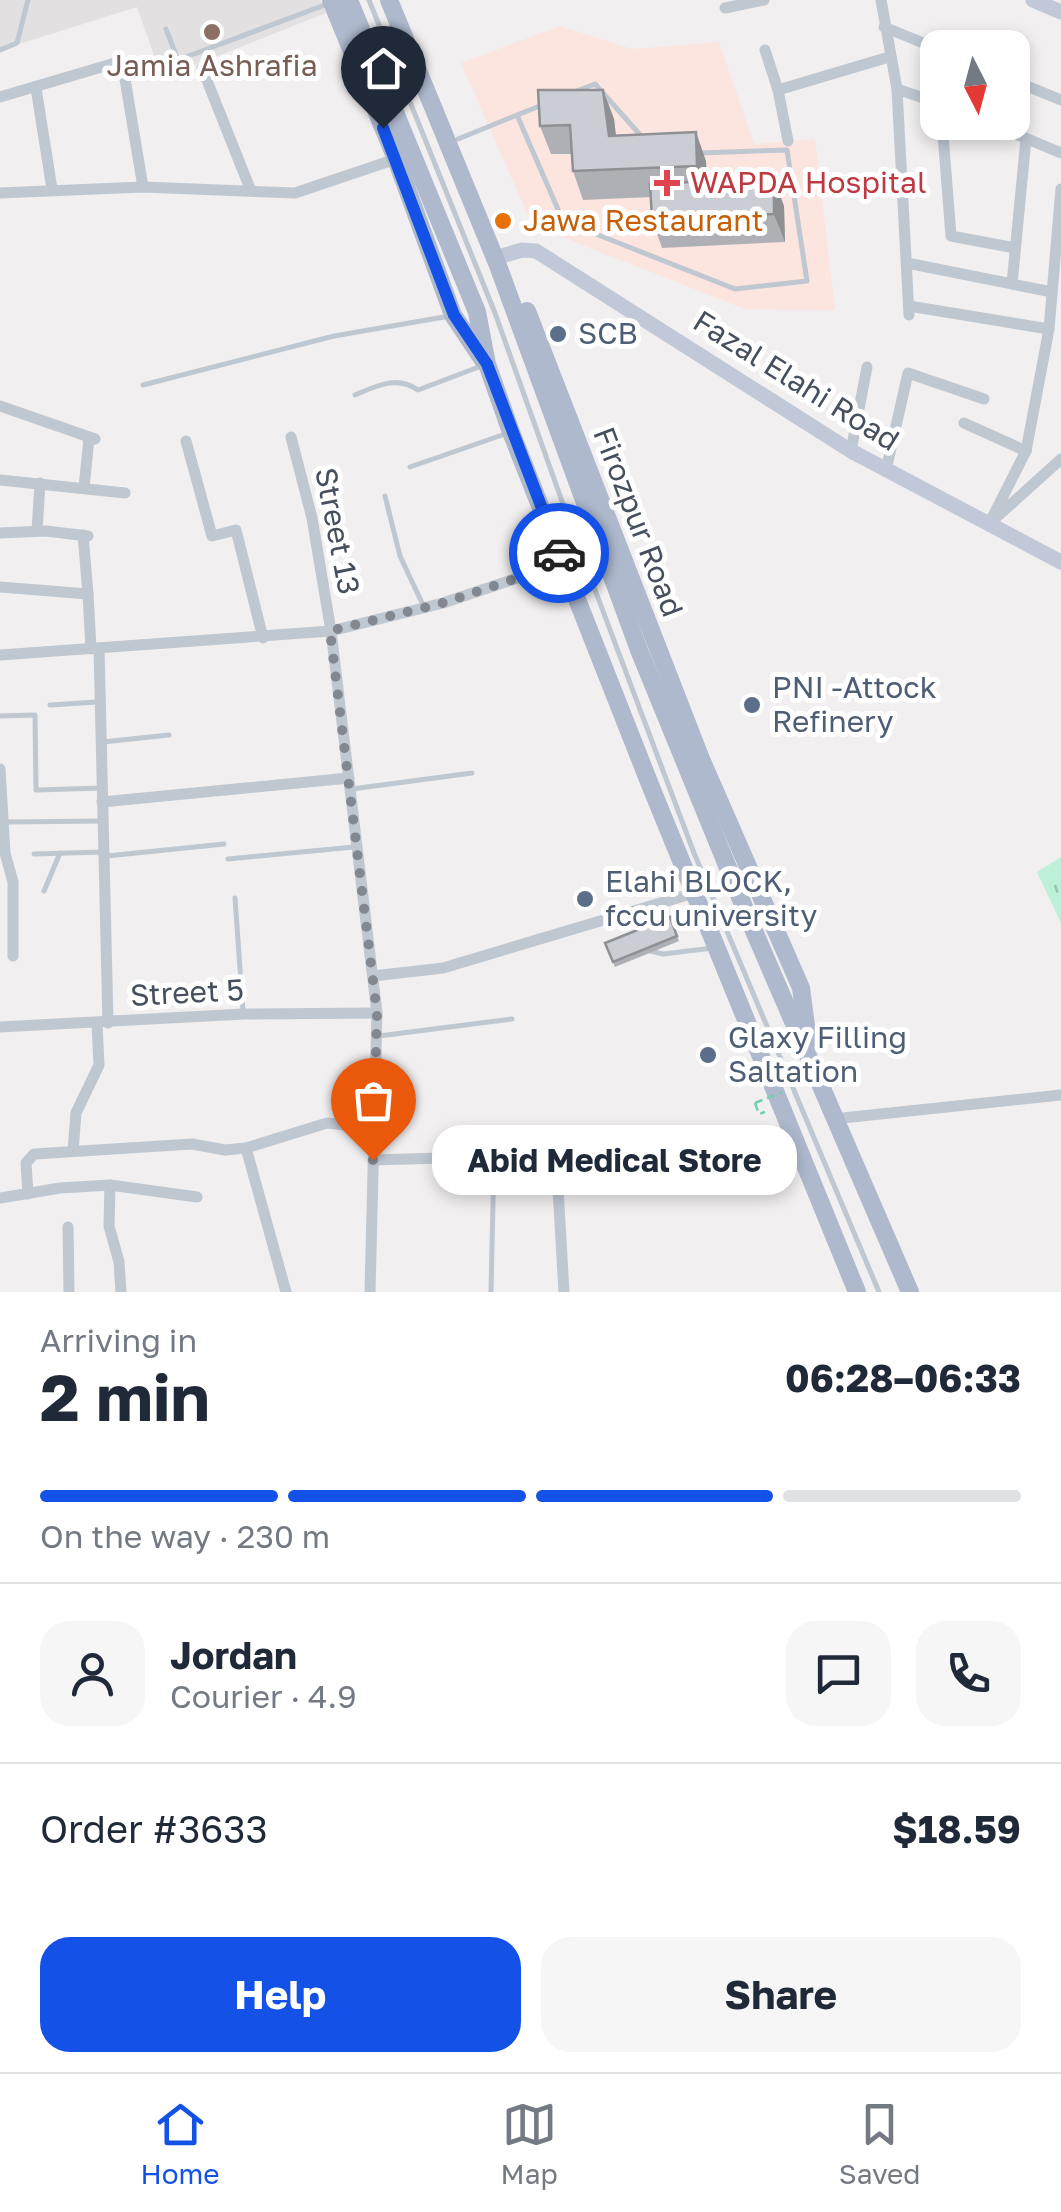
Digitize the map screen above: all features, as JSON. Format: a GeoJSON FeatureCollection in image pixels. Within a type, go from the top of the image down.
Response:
{"type":"FeatureCollection","features":[{"type":"Feature","properties":{"kind":"main road","name":"Firozpur Road"},"geometry":{"type":"LineString","coordinates":[[389,0],[497,262],[639,650],[750,924],[910,1292]]}},
{"type":"Feature","properties":{"kind":"main road","name":"Firozpur Road"},"geometry":{"type":"LineString","coordinates":[[401,0],[506,255],[701,759],[800,988],[811,1067]]}},
{"type":"Feature","properties":{"kind":"main road"},"geometry":{"type":"LineString","coordinates":[[337,1],[454,315],[487,364]]}},
{"type":"Feature","properties":{"kind":"main road"},"geometry":{"type":"LineString","coordinates":[[337,1],[476,312],[487,364],[511,432],[857,1292]]}},
{"type":"Feature","properties":{"kind":"street"},"geometry":{"type":"LineString","coordinates":[[725,8],[764,0]]}},
{"type":"Feature","properties":{"kind":"street"},"geometry":{"type":"LineString","coordinates":[[881,0],[897,89],[909,311],[1049,328]]}},
{"type":"Feature","properties":{"kind":"street"},"geometry":{"type":"LineString","coordinates":[[1032,0],[1061,12]]}},
{"type":"Feature","properties":{"kind":"street"},"geometry":{"type":"LineString","coordinates":[[884,27],[920,42]]}},
{"type":"Feature","properties":{"kind":"street"},"geometry":{"type":"LineString","coordinates":[[765,50],[788,142]]}},
{"type":"Feature","properties":{"kind":"street"},"geometry":{"type":"LineString","coordinates":[[778,90],[889,57]]}},
{"type":"Feature","properties":{"kind":"street"},"geometry":{"type":"LineString","coordinates":[[0,97],[122,60],[144,187]]}},
{"type":"Feature","properties":{"kind":"street"},"geometry":{"type":"LineString","coordinates":[[202,68],[251,192]]}},
{"type":"Feature","properties":{"kind":"street"},"geometry":{"type":"LineString","coordinates":[[1030,87],[1061,100]]}},
{"type":"Feature","properties":{"kind":"street"},"geometry":{"type":"LineString","coordinates":[[36,88],[52,190]]}},
{"type":"Feature","properties":{"kind":"street"},"geometry":{"type":"LineString","coordinates":[[897,89],[920,96]]}},
{"type":"Feature","properties":{"kind":"street"},"geometry":{"type":"LineString","coordinates":[[943,140],[951,236],[1015,248]]}},
{"type":"Feature","properties":{"kind":"street"},"geometry":{"type":"LineString","coordinates":[[1012,284],[1026,140]]}},
{"type":"Feature","properties":{"kind":"street"},"geometry":{"type":"LineString","coordinates":[[1028,140],[1061,153]]}},
{"type":"Feature","properties":{"kind":"street"},"geometry":{"type":"LineString","coordinates":[[0,192],[144,187],[295,193],[396,159]]}},
{"type":"Feature","properties":{"kind":"street"},"geometry":{"type":"LineString","coordinates":[[989,524],[1026,451],[1049,328],[1061,193]]}},
{"type":"Feature","properties":{"kind":"street","name":"Fazal Elahi Road"},"geometry":{"type":"LineString","coordinates":[[506,255],[536,251],[850,450],[1061,562]]}},
{"type":"Feature","properties":{"kind":"street"},"geometry":{"type":"LineString","coordinates":[[906,263],[1052,292]]}},
{"type":"Feature","properties":{"kind":"street"},"geometry":{"type":"LineString","coordinates":[[850,450],[867,367]]}},
{"type":"Feature","properties":{"kind":"street"},"geometry":{"type":"LineString","coordinates":[[886,470],[908,373],[984,398]]}},
{"type":"Feature","properties":{"kind":"street"},"geometry":{"type":"LineString","coordinates":[[0,406],[92,438],[84,488]]}},
{"type":"Feature","properties":{"kind":"street"},"geometry":{"type":"LineString","coordinates":[[964,423],[1026,451]]}},
{"type":"Feature","properties":{"kind":"street","name":"Street 13"},"geometry":{"type":"LineString","coordinates":[[291,437],[312,518],[330,631],[377,1013],[370,1292]]}},
{"type":"Feature","properties":{"kind":"street"},"geometry":{"type":"LineString","coordinates":[[186,441],[212,536],[236,530],[263,638]]}},
{"type":"Feature","properties":{"kind":"street"},"geometry":{"type":"LineString","coordinates":[[989,524],[1061,459]]}},
{"type":"Feature","properties":{"kind":"street"},"geometry":{"type":"LineString","coordinates":[[0,480],[125,493]]}},
{"type":"Feature","properties":{"kind":"street"},"geometry":{"type":"LineString","coordinates":[[37,531],[40,484]]}},
{"type":"Feature","properties":{"kind":"street"},"geometry":{"type":"LineString","coordinates":[[0,533],[37,531],[86,536],[100,702],[102,1024],[99,1065],[76,1113],[74,1151]]}},
{"type":"Feature","properties":{"kind":"street"},"geometry":{"type":"LineString","coordinates":[[0,656],[330,631],[424,607],[562,563]]}},
{"type":"Feature","properties":{"kind":"street"},"geometry":{"type":"LineString","coordinates":[[0,586],[88,594]]}},
{"type":"Feature","properties":{"kind":"street"},"geometry":{"type":"LineString","coordinates":[[0,769],[2,848],[14,882],[13,956]]}},
{"type":"Feature","properties":{"kind":"street"},"geometry":{"type":"LineString","coordinates":[[102,795],[350,784]]}},
{"type":"Feature","properties":{"kind":"street"},"geometry":{"type":"LineString","coordinates":[[373,976],[443,968],[697,900]]}},
{"type":"Feature","properties":{"kind":"street","name":"Street 5"},"geometry":{"type":"LineString","coordinates":[[0,1027],[244,1014],[377,1013]]}},
{"type":"Feature","properties":{"kind":"street"},"geometry":{"type":"LineString","coordinates":[[834,1120],[1061,1094]]}},
{"type":"Feature","properties":{"kind":"street"},"geometry":{"type":"LineString","coordinates":[[28,1194],[26,1163],[34,1154],[192,1144],[225,1150],[246,1148],[327,1123],[374,1128]]}},
{"type":"Feature","properties":{"kind":"street"},"geometry":{"type":"LineString","coordinates":[[373,1160],[724,1150],[796,1144]]}},
{"type":"Feature","properties":{"kind":"street"},"geometry":{"type":"LineString","coordinates":[[246,1148],[286,1292]]}},
{"type":"Feature","properties":{"kind":"street"},"geometry":{"type":"LineString","coordinates":[[556,1154],[564,1292]]}},
{"type":"Feature","properties":{"kind":"street"},"geometry":{"type":"LineString","coordinates":[[110,1185],[109,1226],[119,1262],[121,1292]]}},
{"type":"Feature","properties":{"kind":"street"},"geometry":{"type":"LineString","coordinates":[[0,1198],[110,1185],[197,1197]]}},
{"type":"Feature","properties":{"kind":"street"},"geometry":{"type":"LineString","coordinates":[[68,1227],[69,1292]]}},
{"type":"Feature","properties":{"kind":"lane"},"geometry":{"type":"LineString","coordinates":[[0,50],[17,43],[28,0]]}},
{"type":"Feature","properties":{"kind":"lane"},"geometry":{"type":"LineString","coordinates":[[369,0],[488,296],[694,852],[879,1292]]}},
{"type":"Feature","properties":{"kind":"lane"},"geometry":{"type":"LineString","coordinates":[[166,29],[178,60],[337,1]]}},
{"type":"Feature","properties":{"kind":"lane"},"geometry":{"type":"LineString","coordinates":[[563,96],[594,84],[645,140]]}},
{"type":"Feature","properties":{"kind":"lane"},"geometry":{"type":"LineString","coordinates":[[458,139],[548,102]]}},
{"type":"Feature","properties":{"kind":"lane"},"geometry":{"type":"LineString","coordinates":[[516,115],[563,222],[735,289],[807,281],[787,150],[694,153]]}},
{"type":"Feature","properties":{"kind":"lane"},"geometry":{"type":"LineString","coordinates":[[143,384],[334,336],[454,315]]}},
{"type":"Feature","properties":{"kind":"lane"},"geometry":{"type":"LineString","coordinates":[[355,395],[385,383],[401,382],[418,390],[487,364]]}},
{"type":"Feature","properties":{"kind":"lane"},"geometry":{"type":"LineString","coordinates":[[410,467],[511,432]]}},
{"type":"Feature","properties":{"kind":"lane"},"geometry":{"type":"LineString","coordinates":[[385,496],[400,556],[424,607]]}},
{"type":"Feature","properties":{"kind":"lane"},"geometry":{"type":"LineString","coordinates":[[50,705],[100,702]]}},
{"type":"Feature","properties":{"kind":"lane"},"geometry":{"type":"LineString","coordinates":[[0,716],[35,715],[36,790],[102,795]]}},
{"type":"Feature","properties":{"kind":"lane"},"geometry":{"type":"LineString","coordinates":[[101,742],[170,736]]}},
{"type":"Feature","properties":{"kind":"lane"},"geometry":{"type":"LineString","coordinates":[[350,784],[472,773]]}},
{"type":"Feature","properties":{"kind":"lane"},"geometry":{"type":"LineString","coordinates":[[2,822],[102,821]]}},
{"type":"Feature","properties":{"kind":"lane"},"geometry":{"type":"LineString","coordinates":[[34,854],[103,854],[224,844]]}},
{"type":"Feature","properties":{"kind":"lane"},"geometry":{"type":"LineString","coordinates":[[228,860],[357,846]]}},
{"type":"Feature","properties":{"kind":"lane"},"geometry":{"type":"LineString","coordinates":[[44,891],[60,853]]}},
{"type":"Feature","properties":{"kind":"lane"},"geometry":{"type":"LineString","coordinates":[[235,898],[244,1014]]}},
{"type":"Feature","properties":{"kind":"lane"},"geometry":{"type":"LineString","coordinates":[[654,926],[697,900]]}},
{"type":"Feature","properties":{"kind":"lane"},"geometry":{"type":"LineString","coordinates":[[644,945],[654,954],[716,948]]}},
{"type":"Feature","properties":{"kind":"lane"},"geometry":{"type":"LineString","coordinates":[[376,1036],[512,1020]]}},
{"type":"Feature","properties":{"kind":"lane"},"geometry":{"type":"LineString","coordinates":[[491,1292],[494,1156]]}},
{"type":"Feature","properties":{"kind":"path"},"geometry":{"type":"LineString","coordinates":[[839,1068],[844,1081]]}},
{"type":"Feature","properties":{"kind":"path"},"geometry":{"type":"LineString","coordinates":[[755,1103],[760,1114]]}},
{"type":"Feature","properties":{"kind":"shaded area","name":"Jamia Ashrafia"},"geometry":{"type":"Polygon","coordinates":[[[0,0],[320,0],[326,13],[162,78],[137,7],[0,50],[0,0]]]}},
{"type":"Feature","properties":{"kind":"shaded area","name":"WAPDA Hospital"},"geometry":{"type":"Polygon","coordinates":[[[560,26],[632,49],[719,42],[754,144],[815,139],[835,310],[745,309],[531,222],[461,63],[560,26]]]}},
{"type":"Feature","properties":{"kind":"green space"},"geometry":{"type":"Polygon","coordinates":[[[1061,857],[1061,923],[1037,872],[1061,857]]]}},
{"type":"Feature","properties":{"kind":"building"},"geometry":{"type":"Polygon","coordinates":[[[538,90],[603,90],[609,136],[696,132],[697,166],[573,171],[570,125],[540,126],[538,90]]]}},
{"type":"Feature","properties":{"kind":"building"},"geometry":{"type":"Polygon","coordinates":[[[774,178],[774,214],[652,219],[650,184],[774,178]]]}},
{"type":"Feature","properties":{"kind":"building"},"geometry":{"type":"Polygon","coordinates":[[[670,917],[677,936],[613,962],[605,943],[670,917]]]}},
{"type":"Feature","properties":{"kind":"way so far"},"geometry":{"type":"LineString","coordinates":[[373,1160],[377,1013],[330,631],[443,603],[562,563],[559,553]]}},
{"type":"Feature","properties":{"kind":"place","name":"Jamia Ashrafia"},"geometry":{"type":"Point","coordinates":[212,32]}},
{"type":"Feature","properties":{"kind":"place","name":"WAPDA Hospital"},"geometry":{"type":"Point","coordinates":[667,183]}},
{"type":"Feature","properties":{"kind":"place","name":"Jawa Restaurant"},"geometry":{"type":"Point","coordinates":[503,221]}},
{"type":"Feature","properties":{"kind":"place","name":"SCB"},"geometry":{"type":"Point","coordinates":[558,334]}},
{"type":"Feature","properties":{"kind":"place","name":"PNI -Attock Refinery"},"geometry":{"type":"Point","coordinates":[752,705]}},
{"type":"Feature","properties":{"kind":"place","name":"Elahi BLOCK, fccu university"},"geometry":{"type":"Point","coordinates":[585,899]}},
{"type":"Feature","properties":{"kind":"place","name":"Glaxy Filling Saltation"},"geometry":{"type":"Point","coordinates":[708,1055]}},
{"type":"Feature","properties":{"kind":"place","name":"Abid Medical Store"},"geometry":{"type":"Point","coordinates":[373,1160]}},
{"type":"Feature","properties":{"kind":"route"},"geometry":{"type":"LineString","coordinates":[[383,128],[458,326],[487,364],[559,553]]}}]}
